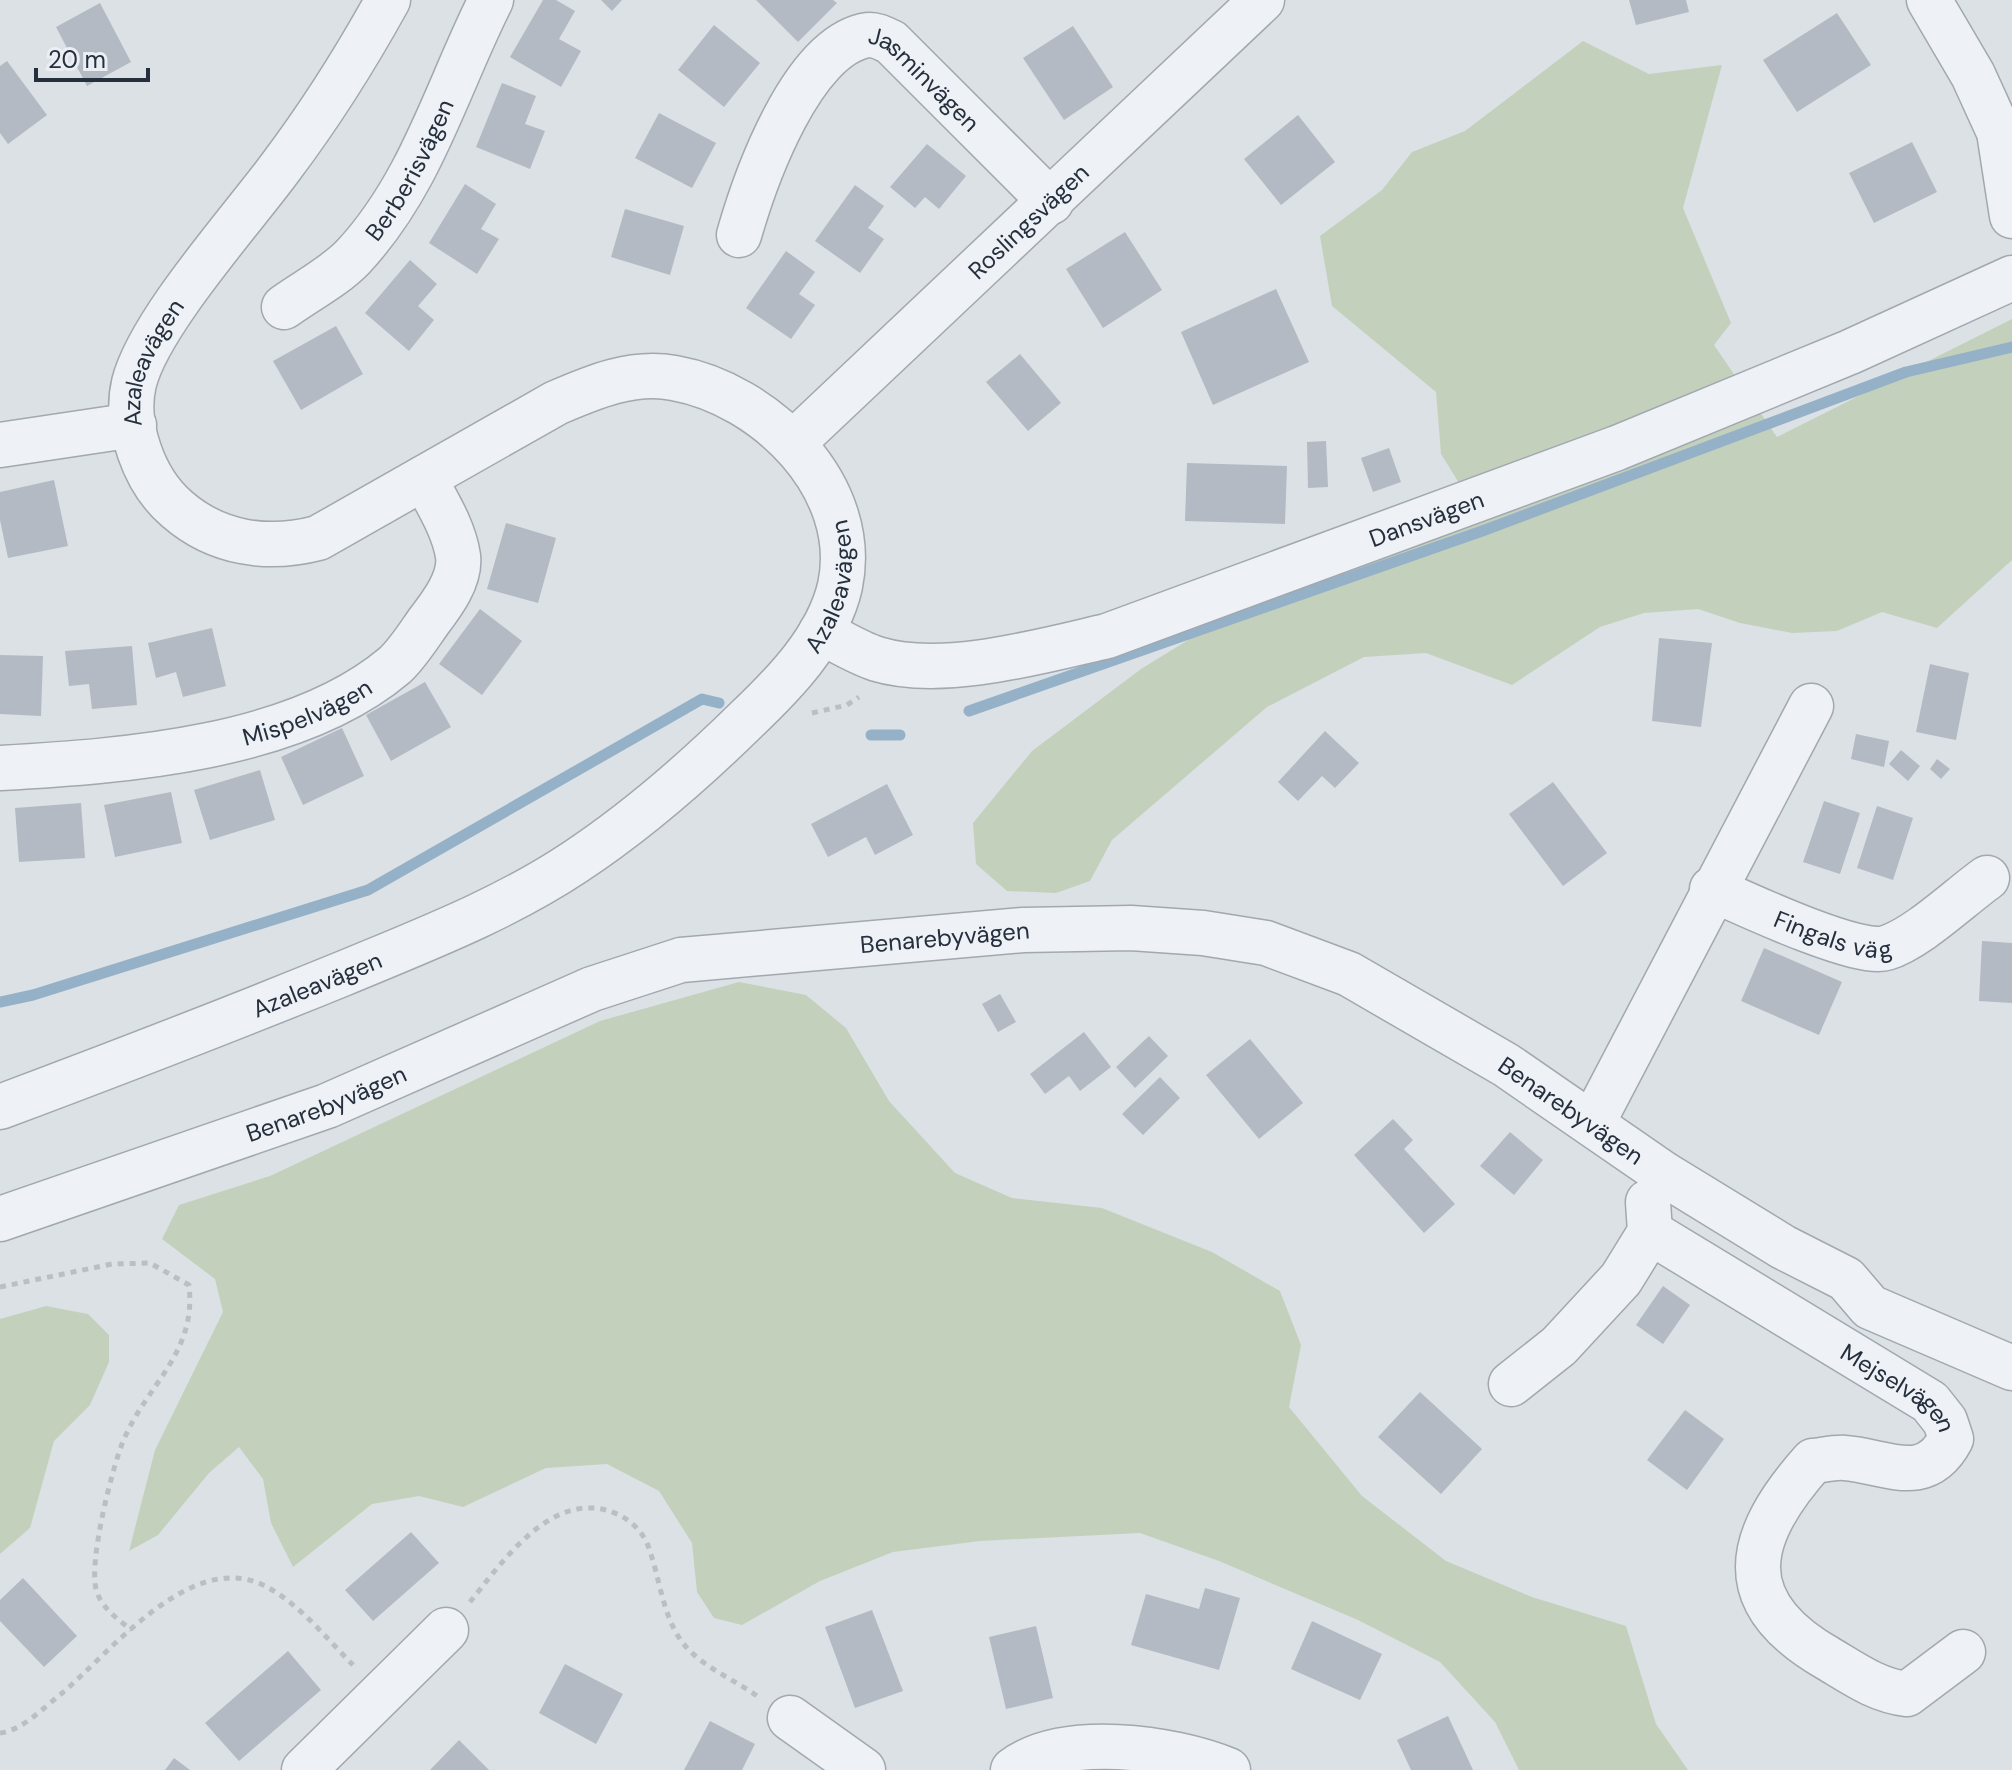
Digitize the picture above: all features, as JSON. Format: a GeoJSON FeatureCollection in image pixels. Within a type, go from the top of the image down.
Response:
{"type":"FeatureCollection","features":[{"type":"Feature","properties":{"kind":"street","name":"Azaleavägen"},"geometry":{"type":"LineString","coordinates":[[0,1107],[222,1023],[440,934],[527,891],[628,825],[766,700],[821,632],[840,586],[842,535],[815,473],[794,442],[751,407],[715,389],[672,377],[636,377],[596,385],[556,403],[318,538],[286,546],[246,543],[217,535],[190,521],[167,501],[149,476],[134,425],[135,380],[147,352],[165,322],[290,154],[363,46],[388,0]]}},
{"type":"Feature","properties":{"kind":"street","name":"Berberisvägen"},"geometry":{"type":"LineString","coordinates":[[284,307],[353,258],[414,174],[444,111],[462,58],[491,0]]}},
{"type":"Feature","properties":{"kind":"street","name":"Roslingsvägen"},"geometry":{"type":"LineString","coordinates":[[794,442],[1262,0]]}},
{"type":"Feature","properties":{"kind":"street"},"geometry":{"type":"LineString","coordinates":[[1929,0],[1973,75],[1999,132],[2012,216]]}},
{"type":"Feature","properties":{"kind":"street","name":"Jasminvägen"},"geometry":{"type":"LineString","coordinates":[[739,235],[756,175],[789,108],[821,66],[849,40],[871,34],[891,42],[1051,202]]}},
{"type":"Feature","properties":{"kind":"street","name":"Dansvägen"},"geometry":{"type":"LineString","coordinates":[[821,632],[878,659],[920,665],[1047,650],[1107,636],[1617,448],[1850,352],[2012,278]]}},
{"type":"Feature","properties":{"kind":"street"},"geometry":{"type":"LineString","coordinates":[[0,445],[134,425]]}},
{"type":"Feature","properties":{"kind":"street","name":"Mispelvägen"},"geometry":{"type":"LineString","coordinates":[[0,768],[168,754],[217,742],[338,703],[385,671],[413,642],[456,579],[459,558],[453,539],[424,478]]}},
{"type":"Feature","properties":{"kind":"street"},"geometry":{"type":"LineString","coordinates":[[1592,1124],[1712,889],[1811,706]]}},
{"type":"Feature","properties":{"kind":"street","name":"Fingals väg"},"geometry":{"type":"LineString","coordinates":[[1712,889],[1776,918],[1867,949],[1885,949],[1987,878]]}},
{"type":"Feature","properties":{"kind":"street","name":"Benarebyvägen"},"geometry":{"type":"LineString","coordinates":[[0,1219],[327,1106],[592,989],[681,960],[1023,930],[1131,928],[1203,933],[1266,943],[1349,974],[1506,1065],[1664,1174],[1783,1247],[1846,1279],[1882,1283],[2012,1340]]}},
{"type":"Feature","properties":{"kind":"street"},"geometry":{"type":"LineString","coordinates":[[1511,1384],[1559,1346],[1621,1279],[1650,1232],[1648,1203],[1664,1174]]}},
{"type":"Feature","properties":{"kind":"street","name":"Mejselvägen"},"geometry":{"type":"LineString","coordinates":[[1650,1232],[1930,1402],[1945,1421],[1951,1439],[1943,1453],[1925,1466],[1892,1468],[1844,1458],[1813,1461],[1787,1490],[1765,1533],[1755,1565],[1758,1589],[1773,1615],[1816,1652],[1886,1691],[1907,1694],[1963,1652]]}},
{"type":"Feature","properties":{"kind":"street","name":"Benarebyvägen"},"geometry":{"type":"LineString","coordinates":[[1846,1279],[1870,1307],[2012,1368]]}},
{"type":"Feature","properties":{"kind":"street"},"geometry":{"type":"LineString","coordinates":[[304,1770],[383,1696],[446,1630]]}},
{"type":"Feature","properties":{"kind":"street"},"geometry":{"type":"LineString","coordinates":[[790,1718],[863,1770]]}},
{"type":"Feature","properties":{"kind":"street"},"geometry":{"type":"LineString","coordinates":[[1013,1770],[1054,1751],[1098,1748],[1143,1749],[1204,1760],[1228,1770]]}},
{"type":"Feature","properties":{"kind":"path"},"geometry":{"type":"LineString","coordinates":[[0,1287],[112,1264],[150,1263],[189,1285],[192,1310],[179,1354],[122,1444],[95,1562],[96,1589],[105,1608],[131,1630]]}},
{"type":"Feature","properties":{"kind":"path"},"geometry":{"type":"LineString","coordinates":[[446,1630],[517,1547],[545,1521],[581,1508],[608,1510],[628,1519],[646,1540],[669,1619],[689,1650],[790,1718]]}},
{"type":"Feature","properties":{"kind":"path"},"geometry":{"type":"LineString","coordinates":[[0,1733],[33,1717],[158,1606],[198,1583],[234,1577],[262,1584],[300,1611],[383,1696]]}},
{"type":"Feature","properties":{"kind":"green space"},"geometry":{"type":"Polygon","coordinates":[[[1583,41],[1649,74],[1722,65],[1683,208],[1731,323],[1714,345],[1777,437],[2012,319],[2012,560],[1937,628],[1882,612],[1837,631],[1792,633],[1740,623],[1698,609],[1644,613],[1600,627],[1512,685],[1426,653],[1364,657],[1267,707],[1112,840],[1090,881],[1056,893],[1007,891],[976,864],[973,823],[1032,751],[1141,669],[1279,584],[1477,512],[1441,454],[1436,392],[1332,306],[1320,236],[1382,190],[1412,152],[1465,131],[1583,41]]]}},
{"type":"Feature","properties":{"kind":"green space"},"geometry":{"type":"Polygon","coordinates":[[[739,982],[806,995],[846,1028],[889,1101],[955,1173],[1012,1198],[1102,1208],[1212,1252],[1280,1291],[1301,1345],[1289,1407],[1362,1496],[1446,1561],[1532,1597],[1626,1626],[1656,1724],[1688,1770],[1519,1770],[1495,1722],[1440,1662],[1358,1620],[1219,1561],[1140,1533],[980,1541],[893,1552],[820,1581],[742,1625],[714,1618],[697,1592],[692,1543],[659,1491],[607,1464],[546,1468],[463,1507],[419,1496],[372,1504],[293,1567],[271,1523],[263,1479],[239,1447],[209,1473],[158,1535],[129,1551],[155,1450],[223,1312],[215,1279],[162,1239],[179,1205],[270,1176],[600,1021],[739,982]]]}},
{"type":"Feature","properties":{"kind":"green space"},"geometry":{"type":"Polygon","coordinates":[[[46,1306],[88,1314],[109,1335],[109,1362],[90,1405],[54,1441],[30,1528],[0,1554],[0,1319],[46,1306]]]}},
{"type":"Feature","properties":{"kind":"building"},"geometry":{"type":"Polygon","coordinates":[[[543,0],[556,0],[575,11],[559,39],[581,51],[561,87],[510,57],[543,0]]]}},
{"type":"Feature","properties":{"kind":"building"},"geometry":{"type":"Polygon","coordinates":[[[601,0],[622,0],[612,11],[601,0]]]}},
{"type":"Feature","properties":{"kind":"building"},"geometry":{"type":"Polygon","coordinates":[[[756,0],[833,0],[837,3],[798,42],[756,0]]]}},
{"type":"Feature","properties":{"kind":"building"},"geometry":{"type":"Polygon","coordinates":[[[1629,0],[1686,0],[1689,12],[1636,25],[1629,0]]]}},
{"type":"Feature","properties":{"kind":"building"},"geometry":{"type":"Polygon","coordinates":[[[100,3],[131,62],[87,86],[56,27],[100,3]]]}},
{"type":"Feature","properties":{"kind":"building"},"geometry":{"type":"Polygon","coordinates":[[[1837,13],[1871,65],[1797,112],[1763,60],[1837,13]]]}},
{"type":"Feature","properties":{"kind":"building"},"geometry":{"type":"Polygon","coordinates":[[[714,25],[760,63],[724,107],[678,70],[714,25]]]}},
{"type":"Feature","properties":{"kind":"building"},"geometry":{"type":"Polygon","coordinates":[[[1073,26],[1113,87],[1064,120],[1023,58],[1073,26]]]}},
{"type":"Feature","properties":{"kind":"building"},"geometry":{"type":"Polygon","coordinates":[[[7,61],[47,115],[8,144],[0,133],[0,66],[7,61]]]}},
{"type":"Feature","properties":{"kind":"building"},"geometry":{"type":"Polygon","coordinates":[[[502,83],[536,96],[525,124],[545,131],[530,169],[476,147],[502,83]]]}},
{"type":"Feature","properties":{"kind":"building"},"geometry":{"type":"Polygon","coordinates":[[[659,113],[716,143],[692,188],[635,158],[659,113]]]}},
{"type":"Feature","properties":{"kind":"building"},"geometry":{"type":"Polygon","coordinates":[[[1298,115],[1335,162],[1281,205],[1244,159],[1298,115]]]}},
{"type":"Feature","properties":{"kind":"building"},"geometry":{"type":"Polygon","coordinates":[[[1912,142],[1937,192],[1874,223],[1849,173],[1912,142]]]}},
{"type":"Feature","properties":{"kind":"building"},"geometry":{"type":"Polygon","coordinates":[[[927,144],[966,176],[939,209],[925,197],[915,208],[890,187],[927,144]]]}},
{"type":"Feature","properties":{"kind":"building"},"geometry":{"type":"Polygon","coordinates":[[[465,184],[496,204],[481,229],[499,239],[477,274],[429,243],[465,184]]]}},
{"type":"Feature","properties":{"kind":"building"},"geometry":{"type":"Polygon","coordinates":[[[855,185],[884,206],[868,228],[884,239],[860,273],[815,241],[855,185]]]}},
{"type":"Feature","properties":{"kind":"building"},"geometry":{"type":"Polygon","coordinates":[[[625,209],[684,226],[670,275],[611,257],[625,209]]]}},
{"type":"Feature","properties":{"kind":"building"},"geometry":{"type":"Polygon","coordinates":[[[1125,232],[1162,290],[1103,328],[1066,269],[1125,232]]]}},
{"type":"Feature","properties":{"kind":"building"},"geometry":{"type":"Polygon","coordinates":[[[786,251],[815,272],[799,294],[815,305],[791,339],[746,308],[786,251]]]}},
{"type":"Feature","properties":{"kind":"building"},"geometry":{"type":"Polygon","coordinates":[[[410,260],[437,284],[418,306],[434,320],[409,351],[365,313],[410,260]]]}},
{"type":"Feature","properties":{"kind":"building"},"geometry":{"type":"Polygon","coordinates":[[[1276,289],[1309,362],[1213,405],[1181,332],[1276,289]]]}},
{"type":"Feature","properties":{"kind":"building"},"geometry":{"type":"Polygon","coordinates":[[[336,326],[363,374],[301,410],[273,361],[336,326]]]}},
{"type":"Feature","properties":{"kind":"building"},"geometry":{"type":"Polygon","coordinates":[[[1020,354],[1061,403],[1028,431],[986,382],[1020,354]]]}},
{"type":"Feature","properties":{"kind":"building"},"geometry":{"type":"Polygon","coordinates":[[[1326,441],[1328,487],[1308,488],[1307,442],[1326,441]]]}},
{"type":"Feature","properties":{"kind":"building"},"geometry":{"type":"Polygon","coordinates":[[[1389,448],[1401,482],[1373,492],[1361,458],[1389,448]]]}},
{"type":"Feature","properties":{"kind":"building"},"geometry":{"type":"Polygon","coordinates":[[[1187,463],[1287,466],[1285,524],[1185,521],[1187,463]]]}},
{"type":"Feature","properties":{"kind":"building"},"geometry":{"type":"Polygon","coordinates":[[[54,480],[68,546],[8,558],[0,520],[0,492],[54,480]]]}},
{"type":"Feature","properties":{"kind":"building"},"geometry":{"type":"Polygon","coordinates":[[[506,523],[556,538],[538,603],[487,589],[506,523]]]}},
{"type":"Feature","properties":{"kind":"building"},"geometry":{"type":"Polygon","coordinates":[[[480,609],[522,641],[482,695],[439,664],[480,609]]]}},
{"type":"Feature","properties":{"kind":"building"},"geometry":{"type":"Polygon","coordinates":[[[212,628],[226,686],[183,697],[176,672],[156,678],[148,643],[212,628]]]}},
{"type":"Feature","properties":{"kind":"building"},"geometry":{"type":"Polygon","coordinates":[[[1659,638],[1712,643],[1701,727],[1652,721],[1659,638]]]}},
{"type":"Feature","properties":{"kind":"building"},"geometry":{"type":"Polygon","coordinates":[[[132,646],[137,705],[92,709],[89,684],[69,686],[65,651],[132,646]]]}},
{"type":"Feature","properties":{"kind":"building"},"geometry":{"type":"Polygon","coordinates":[[[0,655],[43,656],[41,716],[0,714],[0,655]]]}},
{"type":"Feature","properties":{"kind":"building"},"geometry":{"type":"Polygon","coordinates":[[[1930,664],[1969,673],[1956,740],[1916,732],[1930,664]]]}},
{"type":"Feature","properties":{"kind":"building"},"geometry":{"type":"Polygon","coordinates":[[[425,682],[451,727],[391,761],[366,715],[425,682]]]}},
{"type":"Feature","properties":{"kind":"building"},"geometry":{"type":"Polygon","coordinates":[[[342,728],[364,776],[303,805],[281,757],[342,728]]]}},
{"type":"Feature","properties":{"kind":"building"},"geometry":{"type":"Polygon","coordinates":[[[1325,731],[1359,763],[1335,788],[1322,776],[1298,801],[1278,782],[1325,731]]]}},
{"type":"Feature","properties":{"kind":"building"},"geometry":{"type":"Polygon","coordinates":[[[1856,734],[1889,741],[1884,767],[1851,759],[1856,734]]]}},
{"type":"Feature","properties":{"kind":"building"},"geometry":{"type":"Polygon","coordinates":[[[1901,750],[1920,766],[1908,781],[1889,764],[1901,750]]]}},
{"type":"Feature","properties":{"kind":"building"},"geometry":{"type":"Polygon","coordinates":[[[1937,759],[1950,769],[1941,779],[1930,769],[1937,759]]]}},
{"type":"Feature","properties":{"kind":"building"},"geometry":{"type":"Polygon","coordinates":[[[260,770],[275,820],[210,840],[194,790],[260,770]]]}},
{"type":"Feature","properties":{"kind":"building"},"geometry":{"type":"Polygon","coordinates":[[[1553,782],[1607,853],[1563,886],[1509,814],[1553,782]]]}},
{"type":"Feature","properties":{"kind":"building"},"geometry":{"type":"Polygon","coordinates":[[[887,784],[913,835],[875,855],[866,837],[828,857],[811,824],[887,784]]]}},
{"type":"Feature","properties":{"kind":"building"},"geometry":{"type":"Polygon","coordinates":[[[171,792],[182,843],[115,857],[104,805],[171,792]]]}},
{"type":"Feature","properties":{"kind":"building"},"geometry":{"type":"Polygon","coordinates":[[[1824,801],[1860,813],[1840,874],[1803,862],[1824,801]]]}},
{"type":"Feature","properties":{"kind":"building"},"geometry":{"type":"Polygon","coordinates":[[[81,803],[85,858],[19,862],[15,808],[81,803]]]}},
{"type":"Feature","properties":{"kind":"building"},"geometry":{"type":"Polygon","coordinates":[[[1877,806],[1913,818],[1893,880],[1857,868],[1877,806]]]}},
{"type":"Feature","properties":{"kind":"building"},"geometry":{"type":"Polygon","coordinates":[[[1982,941],[2012,943],[2012,1003],[1979,1001],[1982,941]]]}},
{"type":"Feature","properties":{"kind":"building"},"geometry":{"type":"Polygon","coordinates":[[[1764,948],[1842,982],[1819,1035],[1741,1001],[1764,948]]]}},
{"type":"Feature","properties":{"kind":"building"},"geometry":{"type":"Polygon","coordinates":[[[1000,994],[1016,1022],[998,1032],[982,1004],[1000,994]]]}},
{"type":"Feature","properties":{"kind":"building"},"geometry":{"type":"Polygon","coordinates":[[[1084,1032],[1111,1067],[1080,1091],[1069,1076],[1045,1094],[1030,1074],[1084,1032]]]}},
{"type":"Feature","properties":{"kind":"building"},"geometry":{"type":"Polygon","coordinates":[[[1149,1036],[1168,1056],[1135,1088],[1116,1067],[1149,1036]]]}},
{"type":"Feature","properties":{"kind":"building"},"geometry":{"type":"Polygon","coordinates":[[[1250,1039],[1303,1103],[1259,1139],[1206,1075],[1250,1039]]]}},
{"type":"Feature","properties":{"kind":"building"},"geometry":{"type":"Polygon","coordinates":[[[1160,1077],[1180,1098],[1143,1135],[1122,1114],[1160,1077]]]}},
{"type":"Feature","properties":{"kind":"building"},"geometry":{"type":"Polygon","coordinates":[[[1393,1119],[1413,1140],[1404,1149],[1455,1204],[1424,1233],[1354,1155],[1393,1119]]]}},
{"type":"Feature","properties":{"kind":"building"},"geometry":{"type":"Polygon","coordinates":[[[1510,1132],[1543,1160],[1514,1195],[1480,1166],[1510,1132]]]}},
{"type":"Feature","properties":{"kind":"building"},"geometry":{"type":"Polygon","coordinates":[[[1663,1286],[1690,1305],[1663,1344],[1636,1325],[1663,1286]]]}},
{"type":"Feature","properties":{"kind":"building"},"geometry":{"type":"Polygon","coordinates":[[[1420,1392],[1482,1449],[1441,1494],[1378,1437],[1420,1392]]]}},
{"type":"Feature","properties":{"kind":"building"},"geometry":{"type":"Polygon","coordinates":[[[1685,1410],[1724,1439],[1687,1490],[1647,1460],[1685,1410]]]}},
{"type":"Feature","properties":{"kind":"building"},"geometry":{"type":"Polygon","coordinates":[[[411,1532],[439,1563],[373,1621],[345,1590],[411,1532]]]}},
{"type":"Feature","properties":{"kind":"building"},"geometry":{"type":"Polygon","coordinates":[[[23,1578],[77,1636],[44,1667],[0,1621],[0,1600],[23,1578]]]}},
{"type":"Feature","properties":{"kind":"building"},"geometry":{"type":"Polygon","coordinates":[[[1205,1588],[1240,1598],[1219,1670],[1131,1645],[1146,1594],[1199,1609],[1205,1588]]]}},
{"type":"Feature","properties":{"kind":"building"},"geometry":{"type":"Polygon","coordinates":[[[872,1610],[903,1691],[855,1708],[825,1627],[872,1610]]]}},
{"type":"Feature","properties":{"kind":"building"},"geometry":{"type":"Polygon","coordinates":[[[1312,1621],[1382,1654],[1360,1700],[1291,1669],[1312,1621]]]}},
{"type":"Feature","properties":{"kind":"building"},"geometry":{"type":"Polygon","coordinates":[[[1036,1626],[1053,1698],[1006,1709],[989,1637],[1036,1626]]]}},
{"type":"Feature","properties":{"kind":"building"},"geometry":{"type":"Polygon","coordinates":[[[288,1651],[321,1690],[239,1761],[205,1723],[288,1651]]]}},
{"type":"Feature","properties":{"kind":"building"},"geometry":{"type":"Polygon","coordinates":[[[565,1664],[623,1694],[596,1744],[539,1713],[565,1664]]]}},
{"type":"Feature","properties":{"kind":"building"},"geometry":{"type":"Polygon","coordinates":[[[1448,1716],[1473,1770],[1411,1770],[1397,1740],[1448,1716]]]}},
{"type":"Feature","properties":{"kind":"building"},"geometry":{"type":"Polygon","coordinates":[[[710,1721],[755,1744],[742,1770],[684,1770],[710,1721]]]}},
{"type":"Feature","properties":{"kind":"building"},"geometry":{"type":"Polygon","coordinates":[[[459,1740],[489,1770],[430,1770],[459,1740]]]}},
{"type":"Feature","properties":{"kind":"building"},"geometry":{"type":"Polygon","coordinates":[[[174,1758],[190,1770],[165,1770],[174,1758]]]}},
{"type":"Feature","properties":{"kind":"waterway"},"geometry":{"type":"LineString","coordinates":[[969,711],[1485,530],[1906,372],[2012,347]]}},
{"type":"Feature","properties":{"kind":"waterway"},"geometry":{"type":"LineString","coordinates":[[0,1002],[33,995],[368,890],[702,699],[719,703]]}},
{"type":"Feature","properties":{"kind":"waterway"},"geometry":{"type":"LineString","coordinates":[[871,735],[900,735]]}}]}
